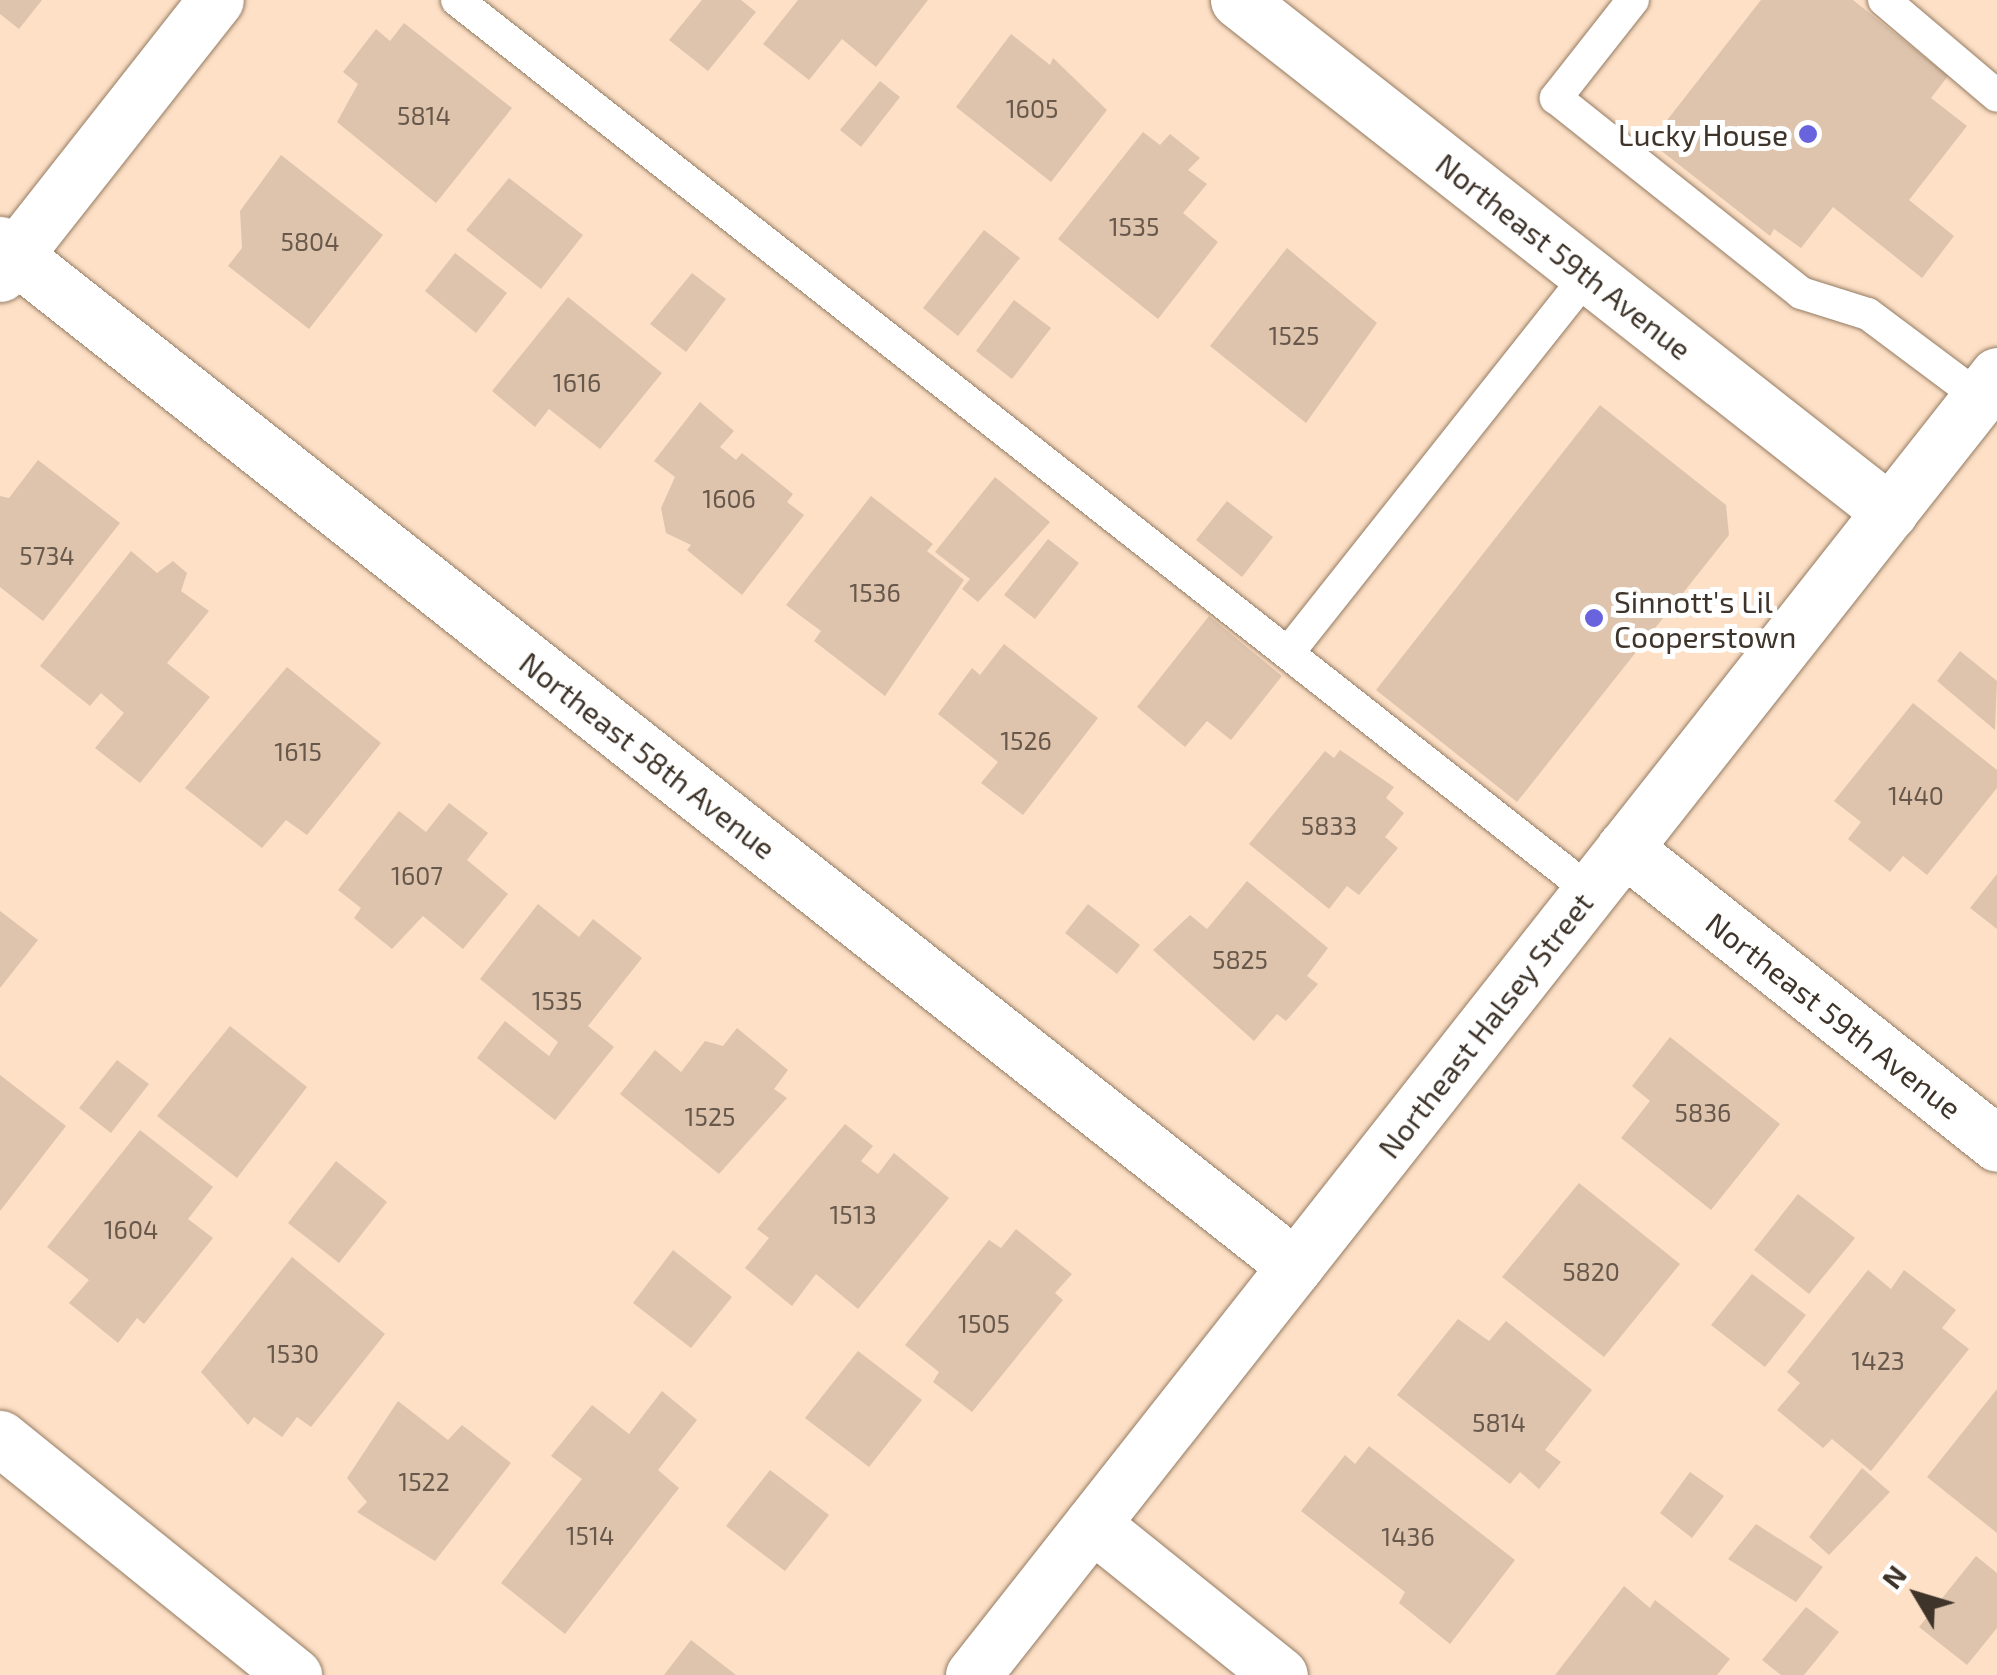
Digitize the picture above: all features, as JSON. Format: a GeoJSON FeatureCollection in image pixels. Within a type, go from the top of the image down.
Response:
{"type":"FeatureCollection","features":[{"type":"Feature","properties":{"kind":"street"},"geometry":{"type":"LineString","coordinates":[[5,258],[216,0]]}},
{"type":"Feature","properties":{"kind":"street","name":"Northeast 59th Avenue"},"geometry":{"type":"LineString","coordinates":[[1238,0],[1890,512]]}},
{"type":"Feature","properties":{"kind":"street","name":"Northeast 58th Avenue"},"geometry":{"type":"LineString","coordinates":[[5,258],[1296,1266]]}},
{"type":"Feature","properties":{"kind":"street","name":"Northeast Halsey Street"},"geometry":{"type":"LineString","coordinates":[[973,1675],[1988,386]]}},
{"type":"Feature","properties":{"kind":"street","name":"Northeast 59th Avenue"},"geometry":{"type":"LineString","coordinates":[[1624,848],[1997,1144]]}},
{"type":"Feature","properties":{"kind":"street"},"geometry":{"type":"LineString","coordinates":[[0,1438],[294,1675]]}},
{"type":"Feature","properties":{"kind":"street"},"geometry":{"type":"LineString","coordinates":[[1092,1524],[1280,1675]]}},
{"type":"Feature","properties":{"kind":"lane"},"geometry":{"type":"LineString","coordinates":[[457,0],[1590,891]]}},
{"type":"Feature","properties":{"kind":"lane"},"geometry":{"type":"LineString","coordinates":[[1633,0],[1556,98],[1801,292],[1868,314],[1988,386]]}},
{"type":"Feature","properties":{"kind":"lane"},"geometry":{"type":"LineString","coordinates":[[1884,0],[1997,96]]}},
{"type":"Feature","properties":{"kind":"lane"},"geometry":{"type":"LineString","coordinates":[[1288,654],[1588,274]]}},
{"type":"Feature","properties":{"kind":"building"},"geometry":{"type":"Polygon","coordinates":[[[0,0],[42,0],[19,29],[0,14],[0,0]]]}},
{"type":"Feature","properties":{"kind":"building"},"geometry":{"type":"Polygon","coordinates":[[[702,0],[741,0],[756,12],[708,71],[669,40],[702,0]]]}},
{"type":"Feature","properties":{"kind":"building"},"geometry":{"type":"Polygon","coordinates":[[[798,0],[928,0],[876,67],[842,39],[809,80],[763,44],[798,0]]]}},
{"type":"Feature","properties":{"kind":"building","name":"Lucky House"},"geometry":{"type":"Polygon","coordinates":[[[1761,0],[1853,0],[1948,76],[1931,98],[1967,126],[1909,200],[1954,236],[1922,278],[1833,207],[1801,248],[1774,229],[1770,236],[1650,142],[1761,0]]]}},
{"type":"Feature","properties":{"kind":"building"},"geometry":{"type":"Polygon","coordinates":[[[404,23],[512,108],[436,203],[337,122],[358,84],[343,72],[376,29],[390,41],[404,23]]]}},
{"type":"Feature","properties":{"kind":"building"},"geometry":{"type":"Polygon","coordinates":[[[1011,34],[1050,65],[1053,58],[1107,110],[1051,182],[956,107],[1011,34]]]}},
{"type":"Feature","properties":{"kind":"building"},"geometry":{"type":"Polygon","coordinates":[[[880,81],[900,97],[861,147],[840,130],[880,81]]]}},
{"type":"Feature","properties":{"kind":"building"},"geometry":{"type":"Polygon","coordinates":[[[1143,132],[1160,145],[1170,134],[1200,158],[1188,170],[1207,184],[1183,213],[1218,242],[1158,319],[1058,239],[1143,132]]]}},
{"type":"Feature","properties":{"kind":"building"},"geometry":{"type":"Polygon","coordinates":[[[281,155],[383,235],[309,329],[228,266],[242,248],[240,211],[281,155]]]}},
{"type":"Feature","properties":{"kind":"building"},"geometry":{"type":"Polygon","coordinates":[[[509,178],[583,235],[541,289],[466,230],[509,178]]]}},
{"type":"Feature","properties":{"kind":"building"},"geometry":{"type":"Polygon","coordinates":[[[984,230],[1020,258],[958,336],[923,308],[984,230]]]}},
{"type":"Feature","properties":{"kind":"building"},"geometry":{"type":"Polygon","coordinates":[[[1287,248],[1377,323],[1306,423],[1210,346],[1287,248]]]}},
{"type":"Feature","properties":{"kind":"building"},"geometry":{"type":"Polygon","coordinates":[[[455,253],[507,293],[476,333],[425,291],[455,253]]]}},
{"type":"Feature","properties":{"kind":"building"},"geometry":{"type":"Polygon","coordinates":[[[692,273],[726,299],[686,352],[650,324],[692,273]]]}},
{"type":"Feature","properties":{"kind":"building"},"geometry":{"type":"Polygon","coordinates":[[[568,297],[662,373],[600,449],[549,409],[535,427],[492,391],[568,297]]]}},
{"type":"Feature","properties":{"kind":"building"},"geometry":{"type":"Polygon","coordinates":[[[1014,300],[1051,328],[1012,379],[976,351],[1014,300]]]}},
{"type":"Feature","properties":{"kind":"building"},"geometry":{"type":"Polygon","coordinates":[[[700,402],[734,431],[720,447],[736,460],[742,453],[793,494],[787,502],[804,515],[742,595],[687,550],[691,545],[666,533],[661,508],[675,477],[654,461],[700,402]]]}},
{"type":"Feature","properties":{"kind":"building"},"geometry":{"type":"Polygon","coordinates":[[[1600,405],[1726,505],[1729,535],[1517,802],[1376,690],[1600,405]]]}},
{"type":"Feature","properties":{"kind":"building"},"geometry":{"type":"Polygon","coordinates":[[[38,460],[120,523],[43,621],[0,587],[0,496],[9,498],[38,460]]]}},
{"type":"Feature","properties":{"kind":"building"},"geometry":{"type":"Polygon","coordinates":[[[995,477],[1050,522],[978,602],[962,589],[970,579],[935,552],[995,477]]]}},
{"type":"Feature","properties":{"kind":"building"},"geometry":{"type":"Polygon","coordinates":[[[871,496],[933,544],[927,551],[964,580],[885,696],[814,641],[821,631],[786,605],[871,496]]]}},
{"type":"Feature","properties":{"kind":"building"},"geometry":{"type":"Polygon","coordinates":[[[1227,501],[1273,537],[1242,577],[1196,540],[1227,501]]]}},
{"type":"Feature","properties":{"kind":"building"},"geometry":{"type":"Polygon","coordinates":[[[1048,539],[1079,563],[1035,619],[1004,595],[1048,539]]]}},
{"type":"Feature","properties":{"kind":"building"},"geometry":{"type":"Polygon","coordinates":[[[131,551],[157,573],[173,561],[187,573],[181,591],[209,611],[167,663],[210,697],[140,783],[95,748],[124,713],[101,693],[90,706],[40,666],[131,551]]]}},
{"type":"Feature","properties":{"kind":"building"},"geometry":{"type":"Polygon","coordinates":[[[1209,616],[1282,676],[1231,740],[1207,721],[1185,747],[1137,707],[1209,616]]]}},
{"type":"Feature","properties":{"kind":"building"},"geometry":{"type":"Polygon","coordinates":[[[1004,644],[1098,718],[1023,815],[981,783],[998,762],[938,714],[972,668],[980,675],[1004,644]]]}},
{"type":"Feature","properties":{"kind":"building"},"geometry":{"type":"Polygon","coordinates":[[[1960,651],[1997,681],[1995,730],[1937,681],[1960,651]]]}},
{"type":"Feature","properties":{"kind":"building"},"geometry":{"type":"Polygon","coordinates":[[[287,667],[381,743],[307,835],[286,820],[262,848],[185,788],[287,667]]]}},
{"type":"Feature","properties":{"kind":"building"},"geometry":{"type":"Polygon","coordinates":[[[1913,703],[1997,770],[1997,788],[1927,875],[1903,856],[1890,872],[1848,839],[1861,822],[1834,801],[1913,703]]]}},
{"type":"Feature","properties":{"kind":"building"},"geometry":{"type":"Polygon","coordinates":[[[1340,750],[1394,787],[1386,798],[1404,813],[1385,837],[1398,848],[1359,895],[1347,886],[1329,909],[1249,844],[1325,751],[1334,758],[1340,750]]]}},
{"type":"Feature","properties":{"kind":"building"},"geometry":{"type":"Polygon","coordinates":[[[449,803],[488,833],[467,860],[508,894],[463,949],[423,916],[392,949],[354,918],[361,908],[338,890],[399,811],[426,832],[449,803]]]}},
{"type":"Feature","properties":{"kind":"building"},"geometry":{"type":"Polygon","coordinates":[[[1997,874],[1997,929],[1970,908],[1997,874]]]}},
{"type":"Feature","properties":{"kind":"building"},"geometry":{"type":"Polygon","coordinates":[[[1247,881],[1328,948],[1307,976],[1318,984],[1286,1021],[1277,1014],[1254,1041],[1153,950],[1190,915],[1207,929],[1247,881]]]}},
{"type":"Feature","properties":{"kind":"building"},"geometry":{"type":"Polygon","coordinates":[[[538,904],[579,937],[593,919],[642,958],[588,1026],[614,1047],[555,1120],[477,1058],[505,1021],[549,1056],[558,1042],[480,979],[538,904]]]}},
{"type":"Feature","properties":{"kind":"building"},"geometry":{"type":"Polygon","coordinates":[[[1088,904],[1140,945],[1117,974],[1065,933],[1088,904]]]}},
{"type":"Feature","properties":{"kind":"building"},"geometry":{"type":"Polygon","coordinates":[[[0,911],[38,940],[0,988],[0,911]]]}},
{"type":"Feature","properties":{"kind":"building"},"geometry":{"type":"Polygon","coordinates":[[[230,1026],[307,1087],[237,1178],[157,1116],[230,1026]]]}},
{"type":"Feature","properties":{"kind":"building"},"geometry":{"type":"Polygon","coordinates":[[[737,1028],[788,1070],[774,1089],[787,1098],[719,1174],[620,1094],[655,1050],[681,1072],[705,1041],[723,1046],[737,1028]]]}},
{"type":"Feature","properties":{"kind":"building"},"geometry":{"type":"Polygon","coordinates":[[[1670,1037],[1780,1124],[1711,1210],[1621,1138],[1650,1101],[1632,1086],[1670,1037]]]}},
{"type":"Feature","properties":{"kind":"building"},"geometry":{"type":"Polygon","coordinates":[[[117,1060],[149,1084],[111,1133],[79,1108],[117,1060]]]}},
{"type":"Feature","properties":{"kind":"building"},"geometry":{"type":"Polygon","coordinates":[[[0,1075],[66,1126],[0,1211],[0,1075]]]}},
{"type":"Feature","properties":{"kind":"building"},"geometry":{"type":"Polygon","coordinates":[[[845,1124],[873,1146],[861,1161],[878,1174],[894,1153],[949,1198],[858,1309],[816,1274],[792,1306],[745,1268],[769,1238],[757,1229],[845,1124]]]}},
{"type":"Feature","properties":{"kind":"building"},"geometry":{"type":"Polygon","coordinates":[[[140,1130],[213,1187],[188,1219],[213,1238],[144,1324],[137,1318],[118,1343],[69,1303],[89,1280],[47,1247],[140,1130]]]}},
{"type":"Feature","properties":{"kind":"building"},"geometry":{"type":"Polygon","coordinates":[[[336,1161],[387,1202],[339,1263],[288,1223],[336,1161]]]}},
{"type":"Feature","properties":{"kind":"building"},"geometry":{"type":"Polygon","coordinates":[[[1579,1183],[1680,1264],[1604,1357],[1502,1277],[1579,1183]]]}},
{"type":"Feature","properties":{"kind":"building"},"geometry":{"type":"Polygon","coordinates":[[[1798,1194],[1855,1238],[1809,1294],[1754,1250],[1798,1194]]]}},
{"type":"Feature","properties":{"kind":"building"},"geometry":{"type":"Polygon","coordinates":[[[1016,1229],[1072,1274],[1055,1293],[1063,1300],[972,1412],[933,1382],[939,1372],[905,1345],[989,1240],[1001,1248],[1016,1229]]]}},
{"type":"Feature","properties":{"kind":"building"},"geometry":{"type":"Polygon","coordinates":[[[673,1250],[732,1297],[691,1348],[633,1303],[673,1250]]]}},
{"type":"Feature","properties":{"kind":"building"},"geometry":{"type":"Polygon","coordinates":[[[292,1257],[385,1334],[311,1427],[297,1417],[282,1437],[254,1417],[248,1425],[201,1372],[292,1257]]]}},
{"type":"Feature","properties":{"kind":"building"},"geometry":{"type":"Polygon","coordinates":[[[1868,1270],[1891,1289],[1904,1270],[1956,1310],[1942,1328],[1969,1349],[1871,1471],[1832,1439],[1823,1448],[1777,1410],[1800,1383],[1787,1372],[1868,1270]]]}},
{"type":"Feature","properties":{"kind":"building"},"geometry":{"type":"Polygon","coordinates":[[[1752,1274],[1806,1315],[1765,1367],[1711,1325],[1752,1274]]]}},
{"type":"Feature","properties":{"kind":"building"},"geometry":{"type":"Polygon","coordinates":[[[1458,1319],[1489,1341],[1506,1321],[1592,1390],[1545,1450],[1561,1462],[1539,1489],[1520,1472],[1510,1484],[1397,1395],[1458,1319]]]}},
{"type":"Feature","properties":{"kind":"building"},"geometry":{"type":"Polygon","coordinates":[[[858,1351],[922,1400],[869,1467],[805,1418],[858,1351]]]}},
{"type":"Feature","properties":{"kind":"building"},"geometry":{"type":"Polygon","coordinates":[[[1997,1389],[1997,1533],[1927,1477],[1997,1389]]]}},
{"type":"Feature","properties":{"kind":"building"},"geometry":{"type":"Polygon","coordinates":[[[662,1391],[697,1420],[658,1470],[679,1488],[565,1634],[501,1583],[582,1479],[551,1456],[592,1405],[629,1434],[662,1391]]]}},
{"type":"Feature","properties":{"kind":"building"},"geometry":{"type":"Polygon","coordinates":[[[398,1401],[448,1440],[462,1425],[511,1463],[435,1561],[357,1512],[367,1502],[347,1478],[398,1401]]]}},
{"type":"Feature","properties":{"kind":"building"},"geometry":{"type":"Polygon","coordinates":[[[1369,1446],[1515,1560],[1450,1644],[1399,1603],[1405,1592],[1301,1511],[1345,1455],[1355,1464],[1369,1446]]]}},
{"type":"Feature","properties":{"kind":"building"},"geometry":{"type":"Polygon","coordinates":[[[1862,1468],[1890,1492],[1829,1555],[1809,1537],[1862,1468]]]}},
{"type":"Feature","properties":{"kind":"building"},"geometry":{"type":"Polygon","coordinates":[[[770,1470],[829,1515],[785,1571],[726,1526],[770,1470]]]}},
{"type":"Feature","properties":{"kind":"building"},"geometry":{"type":"Polygon","coordinates":[[[1690,1472],[1724,1496],[1692,1538],[1660,1513],[1690,1472]]]}},
{"type":"Feature","properties":{"kind":"building"},"geometry":{"type":"Polygon","coordinates":[[[1756,1524],[1823,1567],[1796,1602],[1728,1559],[1756,1524]]]}},
{"type":"Feature","properties":{"kind":"building"},"geometry":{"type":"Polygon","coordinates":[[[1976,1556],[1997,1573],[1997,1628],[1967,1665],[1919,1627],[1976,1556]]]}},
{"type":"Feature","properties":{"kind":"building"},"geometry":{"type":"Polygon","coordinates":[[[1624,1586],[1650,1608],[1655,1600],[1730,1659],[1717,1675],[1555,1675],[1624,1586]]]}},
{"type":"Feature","properties":{"kind":"building"},"geometry":{"type":"Polygon","coordinates":[[[1806,1607],[1839,1632],[1804,1675],[1781,1675],[1762,1660],[1806,1607]]]}},
{"type":"Feature","properties":{"kind":"building"},"geometry":{"type":"Polygon","coordinates":[[[691,1640],[736,1675],[664,1675],[691,1640]]]}},
{"type":"Feature","properties":{"kind":"place","name":"Lucky House"},"geometry":{"type":"Point","coordinates":[1808,134]}},
{"type":"Feature","properties":{"kind":"place","name":"Sinnott's Lil Cooperstown"},"geometry":{"type":"Point","coordinates":[1594,618]}}]}
